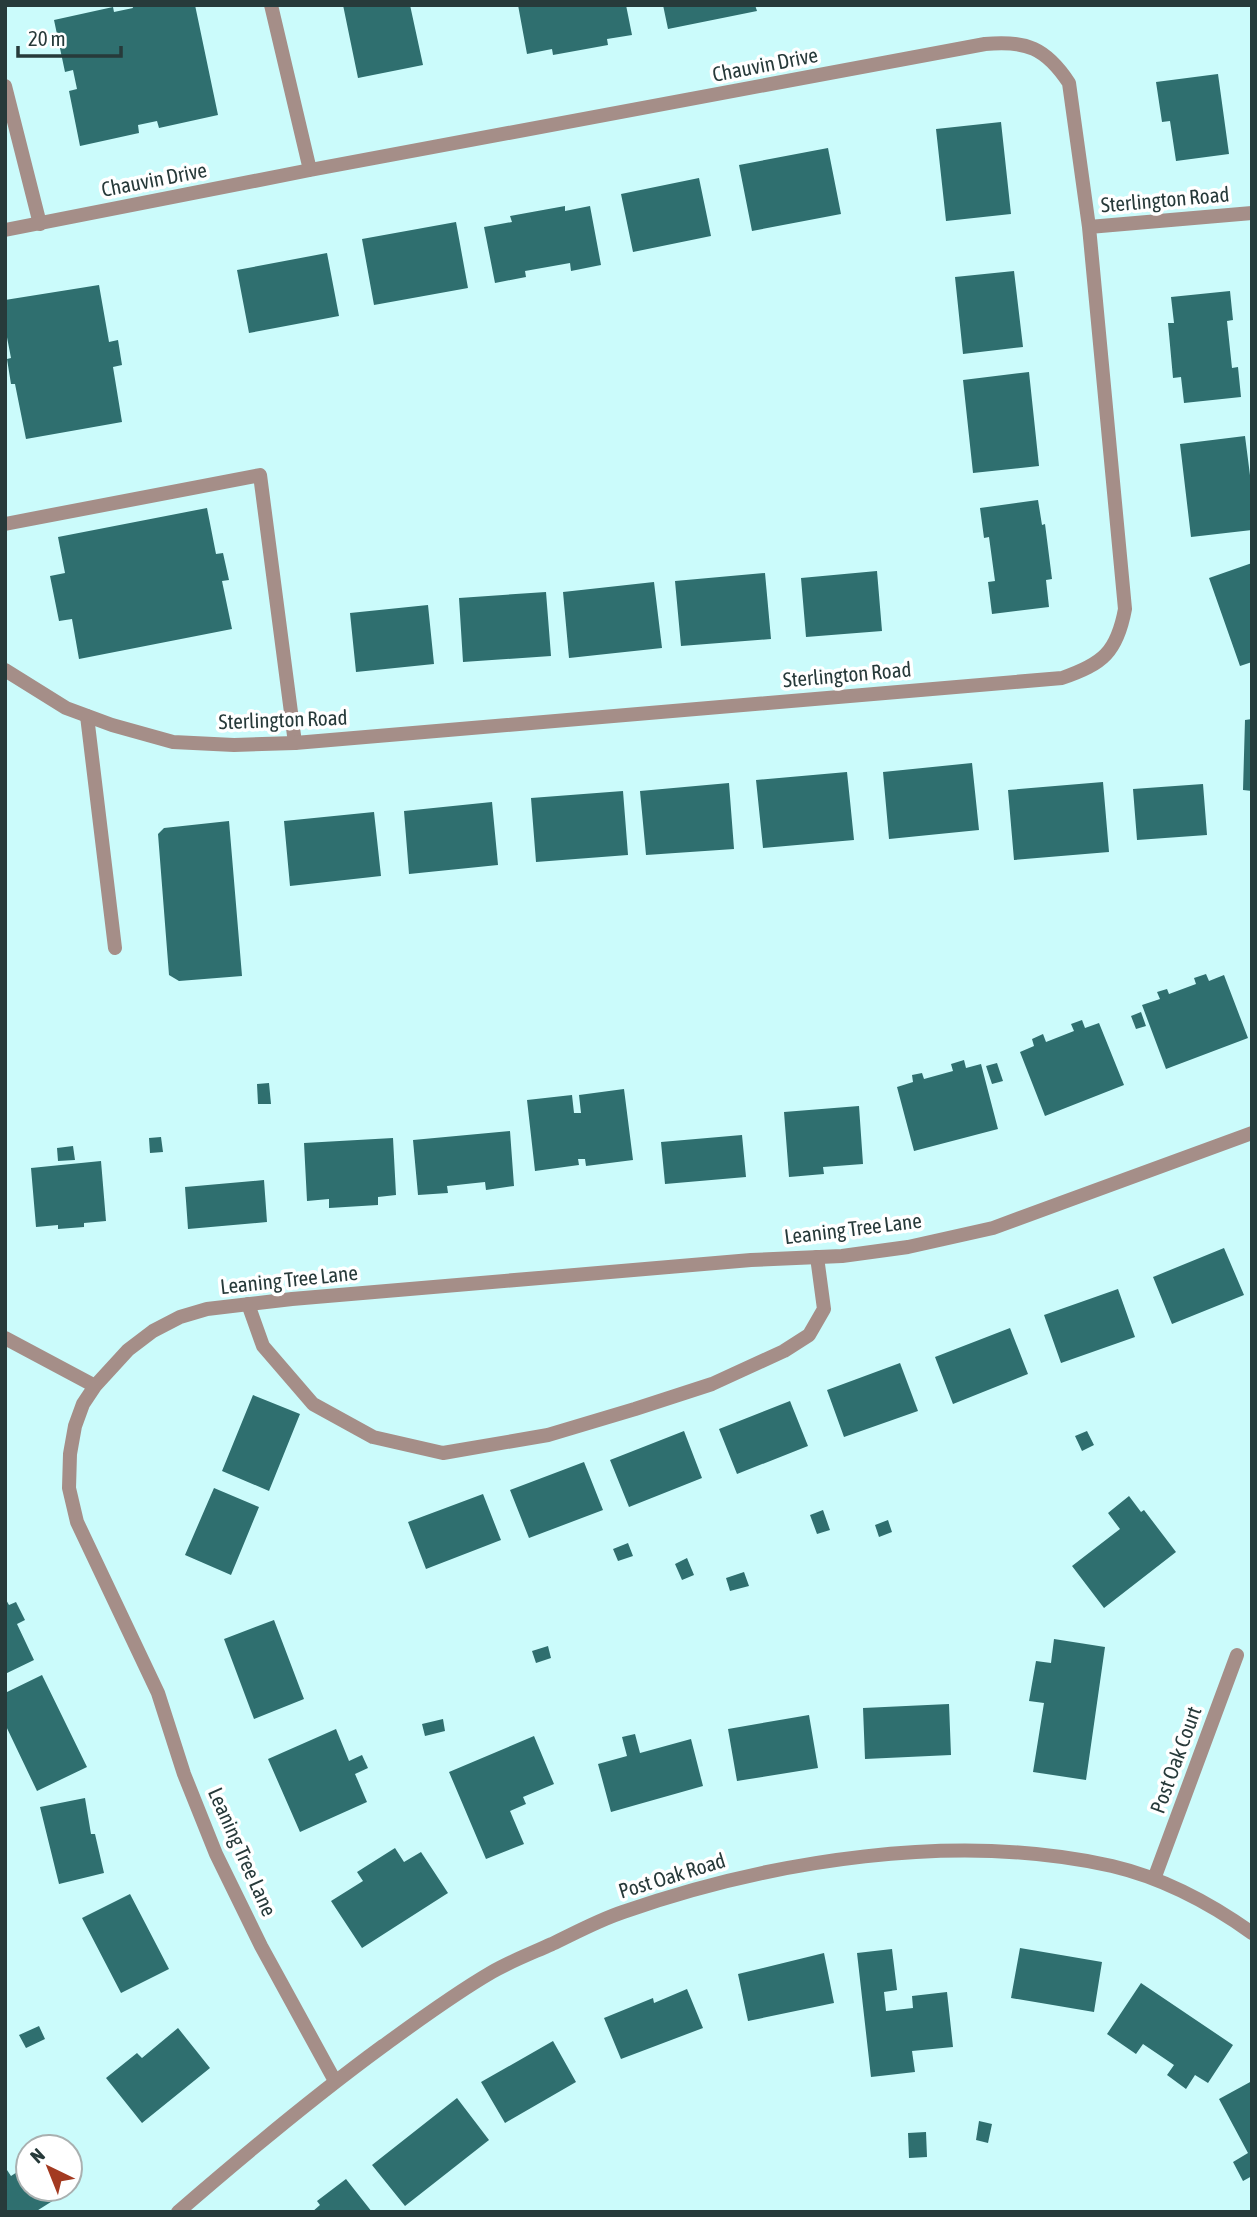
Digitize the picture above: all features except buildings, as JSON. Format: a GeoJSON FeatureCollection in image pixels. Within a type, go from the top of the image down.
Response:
{"type":"FeatureCollection","features":[{"type":"Feature","properties":{"kind":"street"},"geometry":{"type":"LineString","coordinates":[[271,5],[310,170]]}},
{"type":"Feature","properties":{"kind":"street","name":"Chauvin Drive"},"geometry":{"type":"LineString","coordinates":[[5,230],[310,170],[1007,42],[1024,44],[1040,51],[1057,65],[1069,83],[1089,227]]}},
{"type":"Feature","properties":{"kind":"street"},"geometry":{"type":"LineString","coordinates":[[5,86],[40,224]]}},
{"type":"Feature","properties":{"kind":"street","name":"Sterlington Road"},"geometry":{"type":"LineString","coordinates":[[6,671],[65,708],[87,716],[173,742],[234,745],[295,743],[1062,678],[1089,669],[1109,652],[1121,632],[1125,609],[1089,227],[1252,214]]}},
{"type":"Feature","properties":{"kind":"street"},"geometry":{"type":"LineString","coordinates":[[5,524],[260,475],[295,743]]}},
{"type":"Feature","properties":{"kind":"street"},"geometry":{"type":"LineString","coordinates":[[87,716],[115,948]]}},
{"type":"Feature","properties":{"kind":"street","name":"Leaning Tree Lane"},"geometry":{"type":"LineString","coordinates":[[335,2081],[261,1946],[216,1854],[184,1774],[158,1693],[77,1522],[69,1488],[70,1454],[79,1415],[95,1386],[128,1350],[153,1331],[180,1317],[207,1310],[292,1298],[817,1257],[908,1247],[993,1228],[1252,1133]]}},
{"type":"Feature","properties":{"kind":"street"},"geometry":{"type":"LineString","coordinates":[[248,1304],[263,1346],[313,1404],[373,1437],[443,1453],[548,1435],[623,1413],[712,1384],[785,1351],[809,1335],[824,1309],[817,1257]]}},
{"type":"Feature","properties":{"kind":"street"},"geometry":{"type":"LineString","coordinates":[[5,1338],[95,1386]]}},
{"type":"Feature","properties":{"kind":"street","name":"Post Oak Court"},"geometry":{"type":"LineString","coordinates":[[1154,1879],[1237,1655]]}},
{"type":"Feature","properties":{"kind":"street","name":"Post Oak Road"},"geometry":{"type":"LineString","coordinates":[[178,2212],[335,2081],[446,2000],[495,1970],[621,1913],[711,1885],[778,1868],[869,1857],[958,1850],[1042,1854],[1114,1866],[1154,1879],[1199,1899],[1252,1933]]}}]}
